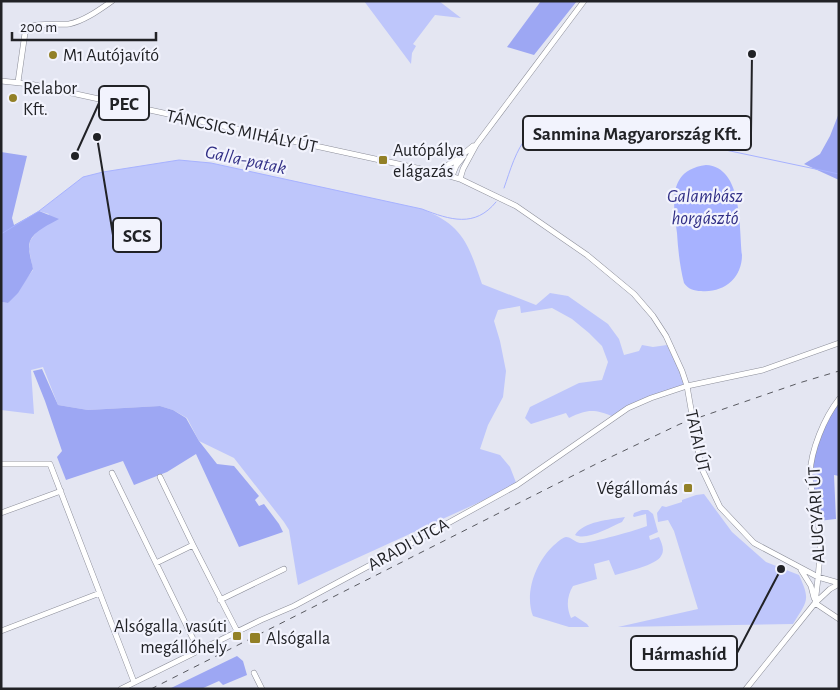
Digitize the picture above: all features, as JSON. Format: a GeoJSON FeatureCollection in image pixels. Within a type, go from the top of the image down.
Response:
{"type":"FeatureCollection","features":[{"type":"Feature","properties":{"kind":"street"},"geometry":{"type":"LineString","coordinates":[[18,82],[25,33],[29,26],[34,24],[54,26],[71,24],[112,1]]}},
{"type":"Feature","properties":{"kind":"street"},"geometry":{"type":"LineString","coordinates":[[460,179],[476,144],[584,1]]}},
{"type":"Feature","properties":{"kind":"street","name":"TÁNCSICS MIHÁLY ÚT"},"geometry":{"type":"LineString","coordinates":[[1,81],[18,82],[460,179],[497,196],[538,220],[606,269],[634,294],[653,316],[666,336],[687,386]]}},
{"type":"Feature","properties":{"kind":"street"},"geometry":{"type":"LineString","coordinates":[[435,172],[467,152],[476,144]]}},
{"type":"Feature","properties":{"kind":"street"},"geometry":{"type":"LineString","coordinates":[[452,176],[456,166],[467,152]]}},
{"type":"Feature","properties":{"kind":"street","name":"TATAI ÚT"},"geometry":{"type":"LineString","coordinates":[[839,343],[764,370],[687,386],[701,467],[720,508],[754,543],[818,577],[839,584]]}},
{"type":"Feature","properties":{"kind":"street","name":"ARADI UTCA"},"geometry":{"type":"LineString","coordinates":[[121,689],[238,631],[304,602],[516,485],[628,408],[687,386]]}},
{"type":"Feature","properties":{"kind":"street","name":"ALUGYÁRI ÚT"},"geometry":{"type":"LineString","coordinates":[[815,604],[821,554],[820,534],[810,474],[817,442],[828,413],[839,399]]}},
{"type":"Feature","properties":{"kind":"street"},"geometry":{"type":"LineString","coordinates":[[1,464],[50,464],[134,682]]}},
{"type":"Feature","properties":{"kind":"street"},"geometry":{"type":"LineString","coordinates":[[112,473],[198,651]]}},
{"type":"Feature","properties":{"kind":"street"},"geometry":{"type":"LineString","coordinates":[[160,477],[220,600],[238,631]]}},
{"type":"Feature","properties":{"kind":"street"},"geometry":{"type":"LineString","coordinates":[[1,513],[61,491]]}},
{"type":"Feature","properties":{"kind":"street"},"geometry":{"type":"LineString","coordinates":[[156,563],[193,546]]}},
{"type":"Feature","properties":{"kind":"street"},"geometry":{"type":"LineString","coordinates":[[799,567],[811,586],[815,604],[839,619]]}},
{"type":"Feature","properties":{"kind":"street"},"geometry":{"type":"LineString","coordinates":[[220,600],[284,569]]}},
{"type":"Feature","properties":{"kind":"street"},"geometry":{"type":"LineString","coordinates":[[746,689],[815,604],[830,589],[839,584]]}},
{"type":"Feature","properties":{"kind":"street"},"geometry":{"type":"LineString","coordinates":[[1,631],[100,593]]}},
{"type":"Feature","properties":{"kind":"street"},"geometry":{"type":"LineString","coordinates":[[254,673],[262,689]]}},
{"type":"Feature","properties":{"kind":"shaded area"},"geometry":{"type":"Polygon","coordinates":[[[364,1],[439,1],[461,18],[435,15],[413,44],[416,46],[412,53],[411,64],[364,1]]]}},
{"type":"Feature","properties":{"kind":"shaded area"},"geometry":{"type":"Polygon","coordinates":[[[541,1],[577,1],[534,55],[507,47],[541,1]]]}},
{"type":"Feature","properties":{"kind":"shaded area"},"geometry":{"type":"Polygon","coordinates":[[[839,113],[839,180],[804,164],[820,154],[830,136],[839,113]]]}},
{"type":"Feature","properties":{"kind":"shaded area"},"geometry":{"type":"Polygon","coordinates":[[[1,152],[27,156],[12,218],[14,225],[39,211],[59,219],[32,237],[29,248],[33,269],[18,293],[8,303],[1,302],[1,152]]]}},
{"type":"Feature","properties":{"kind":"shaded area"},"geometry":{"type":"Polygon","coordinates":[[[179,160],[211,163],[422,209],[436,215],[456,230],[468,247],[482,284],[536,305],[550,293],[568,296],[608,324],[619,339],[624,355],[639,351],[642,345],[653,347],[667,345],[687,386],[651,398],[614,417],[591,411],[569,418],[566,413],[531,424],[525,418],[530,407],[579,383],[602,380],[608,362],[602,346],[589,333],[572,319],[552,308],[521,313],[520,306],[498,310],[494,321],[506,371],[503,397],[488,425],[480,449],[500,455],[510,467],[517,485],[298,585],[289,530],[284,522],[234,458],[199,441],[187,418],[173,410],[160,406],[88,410],[58,405],[43,367],[31,370],[34,414],[1,410],[1,302],[8,303],[33,270],[29,249],[30,241],[49,214],[39,211],[83,177],[179,160]]]}},
{"type":"Feature","properties":{"kind":"shaded area"},"geometry":{"type":"Polygon","coordinates":[[[42,369],[58,405],[88,410],[160,406],[173,410],[186,418],[199,441],[217,464],[234,466],[259,496],[255,500],[259,506],[264,504],[283,532],[239,547],[196,454],[167,472],[134,485],[123,461],[66,480],[57,457],[62,451],[33,371],[42,369]]]}},
{"type":"Feature","properties":{"kind":"shaded area"},"geometry":{"type":"Polygon","coordinates":[[[839,399],[839,476],[834,475],[836,519],[818,521],[810,474],[817,441],[839,399]]]}},
{"type":"Feature","properties":{"kind":"shaded area"},"geometry":{"type":"Polygon","coordinates":[[[704,494],[732,532],[766,562],[799,575],[805,590],[806,601],[793,624],[618,627],[698,609],[674,531],[668,520],[658,522],[657,513],[662,506],[666,507],[696,495],[704,494]]]}},
{"type":"Feature","properties":{"kind":"shaded area"},"geometry":{"type":"Polygon","coordinates":[[[648,510],[653,514],[658,532],[649,536],[650,540],[659,537],[663,547],[662,554],[654,562],[615,575],[609,560],[594,564],[597,579],[573,586],[568,602],[571,618],[575,616],[589,627],[569,627],[533,616],[530,598],[533,578],[541,560],[553,546],[566,537],[580,543],[585,543],[647,526],[646,514],[633,516],[634,513],[648,510]]]}},
{"type":"Feature","properties":{"kind":"shaded area"},"geometry":{"type":"Polygon","coordinates":[[[625,517],[622,522],[598,533],[586,536],[575,535],[579,530],[591,524],[625,517]]]}},
{"type":"Feature","properties":{"kind":"shaded area"},"geometry":{"type":"Polygon","coordinates":[[[237,656],[243,661],[247,675],[223,685],[219,681],[201,689],[169,689],[237,656]]]}},
{"type":"Feature","properties":{"kind":"water","name":"Galambász horgásztó"},"geometry":{"type":"Polygon","coordinates":[[[706,165],[718,168],[727,176],[733,187],[739,215],[742,255],[739,271],[724,287],[709,291],[698,291],[689,288],[684,283],[681,271],[674,200],[675,190],[684,174],[693,168],[706,165]]]}},
{"type":"Feature","properties":{"kind":"waterway","name":"Galla-patak"},"geometry":{"type":"LineString","coordinates":[[504,188],[517,154],[528,136],[535,131],[560,126],[626,129],[839,174]]}},
{"type":"Feature","properties":{"kind":"waterway","name":"Galla-patak"},"geometry":{"type":"LineString","coordinates":[[1,234],[39,211],[83,177],[179,160],[211,163],[422,209],[452,218],[471,219],[480,216],[496,202]]}},
{"type":"Feature","properties":{"kind":"railway"},"geometry":{"type":"LineString","coordinates":[[151,689],[594,465],[680,424],[839,371]]}},
{"type":"Feature","properties":{"kind":"place","name":"Sanmina Magyarország Kft."},"geometry":{"type":"Point","coordinates":[752,54]}},
{"type":"Feature","properties":{"kind":"place","name":"M1 Autójavító"},"geometry":{"type":"Point","coordinates":[53,55]}},
{"type":"Feature","properties":{"kind":"place","name":"Relabor Kft."},"geometry":{"type":"Point","coordinates":[13,98]}},
{"type":"Feature","properties":{"kind":"place","name":"SCS"},"geometry":{"type":"Point","coordinates":[97,137]}},
{"type":"Feature","properties":{"kind":"place","name":"PEC"},"geometry":{"type":"Point","coordinates":[75,156]}},
{"type":"Feature","properties":{"kind":"place","name":"Autópálya elágazás"},"geometry":{"type":"Point","coordinates":[383,160]}},
{"type":"Feature","properties":{"kind":"place","name":"Végállomás"},"geometry":{"type":"Point","coordinates":[688,488]}},
{"type":"Feature","properties":{"kind":"place","name":"Hármashíd"},"geometry":{"type":"Point","coordinates":[781,569]}},
{"type":"Feature","properties":{"kind":"place","name":"Alsógalla, vasúti megállóhely"},"geometry":{"type":"Point","coordinates":[237,636]}},
{"type":"Feature","properties":{"kind":"place","name":"Alsógalla"},"geometry":{"type":"Point","coordinates":[255,638]}}]}
